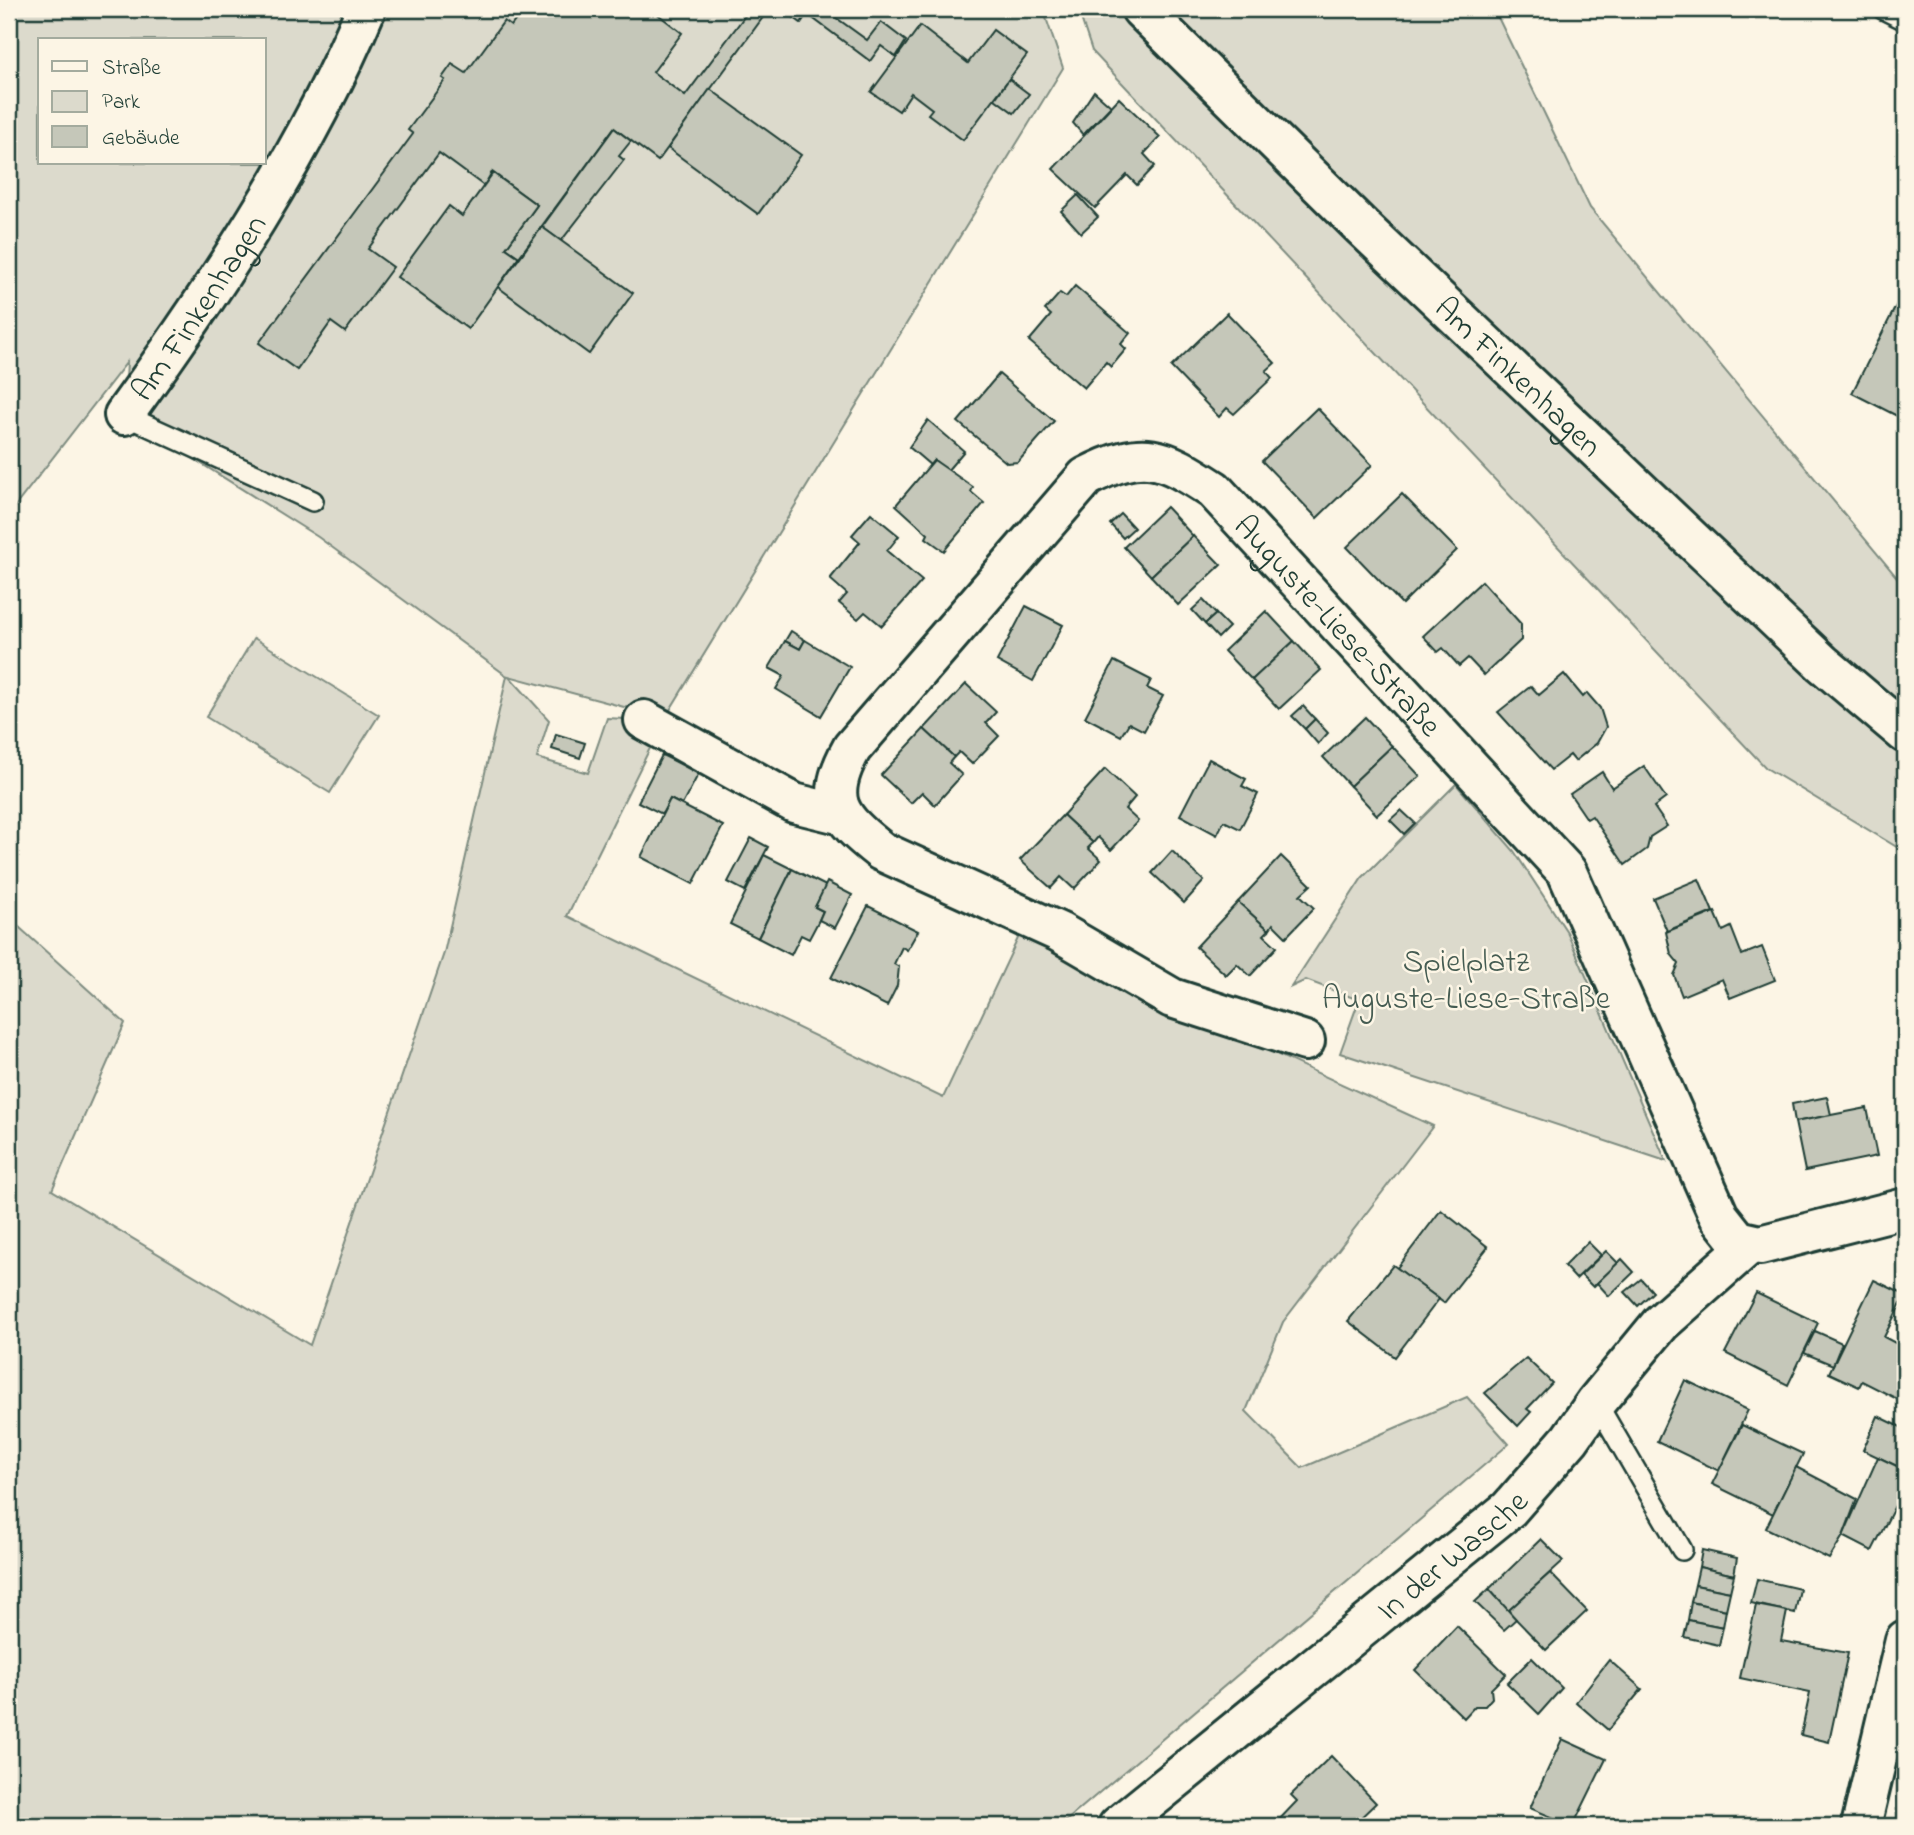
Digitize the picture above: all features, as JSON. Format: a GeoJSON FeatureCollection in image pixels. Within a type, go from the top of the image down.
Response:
{"type":"FeatureCollection","features":[{"type":"Feature","properties":{"kind":"street","name":"Am Finkenhagen"},"geometry":{"type":"LineString","coordinates":[[124,415],[198,312],[302,139],[349,49],[366,9]]}},
{"type":"Feature","properties":{"kind":"street","name":"Am Finkenhagen"},"geometry":{"type":"LineString","coordinates":[[1142,9],[1361,226],[1822,663],[1905,733]]}},
{"type":"Feature","properties":{"kind":"street","name":"Auguste-Liese-Straße"},"geometry":{"type":"LineString","coordinates":[[843,815],[835,795],[838,774],[852,748],[1086,477],[1120,460],[1151,458],[1184,470],[1214,489],[1567,872],[1718,1216],[1738,1240],[1749,1245]]}},
{"type":"Feature","properties":{"kind":"street"},"geometry":{"type":"LineString","coordinates":[[644,720],[794,803],[843,815],[858,833],[881,851],[1059,932],[1172,998],[1305,1041]]}},
{"type":"Feature","properties":{"kind":"street"},"geometry":{"type":"LineString","coordinates":[[1749,1245],[1760,1245],[1905,1208]]}},
{"type":"Feature","properties":{"kind":"street","name":"In der Wasche"},"geometry":{"type":"LineString","coordinates":[[1118,1826],[1508,1509],[1570,1439],[1596,1402],[1661,1323],[1749,1245]]}},
{"type":"Feature","properties":{"kind":"street"},"geometry":{"type":"LineString","coordinates":[[1861,1826],[1905,1640]]}},
{"type":"Feature","properties":{"kind":"lane"},"geometry":{"type":"LineString","coordinates":[[1883,9],[1905,20]]}},
{"type":"Feature","properties":{"kind":"lane"},"geometry":{"type":"LineString","coordinates":[[124,415],[313,501]]}},
{"type":"Feature","properties":{"kind":"lane"},"geometry":{"type":"LineString","coordinates":[[1596,1402],[1682,1550]]}},
{"type":"Feature","properties":{"kind":"green space"},"geometry":{"type":"Polygon","coordinates":[[[9,9],[1043,9],[1063,68],[665,718],[509,676],[549,720],[537,758],[588,773],[607,718],[644,720],[658,732],[567,916],[943,1098],[1019,936],[1433,1126],[1283,1322],[1246,1411],[1302,1468],[1467,1397],[1509,1444],[1060,1826],[9,1826],[9,918],[125,1023],[52,1190],[310,1345],[444,953],[507,676],[318,537],[124,415],[127,362],[9,514],[9,9]]]}},
{"type":"Feature","properties":{"kind":"green space"},"geometry":{"type":"Polygon","coordinates":[[[1078,9],[1494,9],[1590,208],[1905,587],[1905,852],[1766,768],[1092,51],[1078,9]]]}},
{"type":"Feature","properties":{"kind":"green space"},"geometry":{"type":"Polygon","coordinates":[[[254,638],[379,715],[330,793],[206,717],[254,638]]]}},
{"type":"Feature","properties":{"kind":"green space","name":"Spielplatz Auguste-Liese-Straße"},"geometry":{"type":"Polygon","coordinates":[[[1456,784],[1514,851],[1567,932],[1666,1161],[1340,1053],[1359,1000],[1306,980],[1291,987],[1362,878],[1456,784]]]}},
{"type":"Feature","properties":{"kind":"building"},"geometry":{"type":"Polygon","coordinates":[[[524,9],[651,9],[682,33],[653,72],[685,96],[750,9],[769,9],[658,161],[614,128],[519,257],[506,248],[537,205],[492,172],[484,186],[439,153],[368,249],[393,267],[345,332],[331,322],[297,370],[259,343],[413,134],[408,130],[445,80],[442,78],[452,64],[466,73],[504,21],[511,26],[524,9]]]}},
{"type":"Feature","properties":{"kind":"building"},"geometry":{"type":"Polygon","coordinates":[[[782,9],[824,9],[867,40],[881,22],[906,41],[896,57],[881,46],[870,61],[807,14],[801,23],[782,9]]]}},
{"type":"Feature","properties":{"kind":"building"},"geometry":{"type":"Polygon","coordinates":[[[920,26],[968,63],[993,30],[1027,55],[963,140],[928,114],[932,109],[911,93],[899,111],[871,92],[920,26]]]}},
{"type":"Feature","properties":{"kind":"building"},"geometry":{"type":"Polygon","coordinates":[[[1009,79],[1029,94],[1014,113],[995,99],[1009,79]]]}},
{"type":"Feature","properties":{"kind":"building"},"geometry":{"type":"Polygon","coordinates":[[[710,89],[801,155],[758,214],[668,148],[710,89]]]}},
{"type":"Feature","properties":{"kind":"building"},"geometry":{"type":"Polygon","coordinates":[[[1094,91],[1111,106],[1083,135],[1073,123],[1094,91]]]}},
{"type":"Feature","properties":{"kind":"building"},"geometry":{"type":"Polygon","coordinates":[[[1119,98],[1160,137],[1144,154],[1155,166],[1137,185],[1127,175],[1095,208],[1053,169],[1119,98]]]}},
{"type":"Feature","properties":{"kind":"building"},"geometry":{"type":"Polygon","coordinates":[[[614,128],[631,141],[619,156],[624,160],[561,241],[542,227],[614,128]]]}},
{"type":"Feature","properties":{"kind":"building"},"geometry":{"type":"Polygon","coordinates":[[[493,173],[537,205],[506,248],[519,257],[468,329],[397,277],[449,206],[462,216],[493,173]]]}},
{"type":"Feature","properties":{"kind":"building"},"geometry":{"type":"Polygon","coordinates":[[[1078,195],[1098,217],[1081,233],[1061,211],[1078,195]]]}},
{"type":"Feature","properties":{"kind":"building"},"geometry":{"type":"Polygon","coordinates":[[[542,227],[633,293],[589,354],[498,287],[542,227]]]}},
{"type":"Feature","properties":{"kind":"building"},"geometry":{"type":"Polygon","coordinates":[[[1075,286],[1130,333],[1121,344],[1126,349],[1111,367],[1106,362],[1084,388],[1029,341],[1051,315],[1045,310],[1060,293],[1066,297],[1075,286]]]}},
{"type":"Feature","properties":{"kind":"building"},"geometry":{"type":"Polygon","coordinates":[[[1905,288],[1905,420],[1852,393],[1905,288]]]}},
{"type":"Feature","properties":{"kind":"building"},"geometry":{"type":"Polygon","coordinates":[[[1227,313],[1275,363],[1266,371],[1272,378],[1234,414],[1227,408],[1219,417],[1171,367],[1227,313]]]}},
{"type":"Feature","properties":{"kind":"building"},"geometry":{"type":"Polygon","coordinates":[[[999,374],[1054,421],[1018,462],[1007,463],[958,422],[999,374]]]}},
{"type":"Feature","properties":{"kind":"building"},"geometry":{"type":"Polygon","coordinates":[[[1317,408],[1372,465],[1317,518],[1262,461],[1317,408]]]}},
{"type":"Feature","properties":{"kind":"building"},"geometry":{"type":"Polygon","coordinates":[[[928,420],[964,451],[947,471],[934,460],[930,465],[909,447],[928,420]]]}},
{"type":"Feature","properties":{"kind":"building"},"geometry":{"type":"Polygon","coordinates":[[[934,460],[973,487],[971,492],[984,503],[944,551],[926,538],[928,534],[896,505],[934,460]]]}},
{"type":"Feature","properties":{"kind":"building"},"geometry":{"type":"Polygon","coordinates":[[[1402,494],[1457,550],[1402,604],[1347,547],[1402,494]]]}},
{"type":"Feature","properties":{"kind":"building"},"geometry":{"type":"Polygon","coordinates":[[[1166,507],[1193,536],[1151,576],[1124,547],[1166,507]]]}},
{"type":"Feature","properties":{"kind":"building"},"geometry":{"type":"Polygon","coordinates":[[[871,513],[899,536],[887,551],[922,581],[882,626],[865,612],[858,619],[839,603],[847,594],[830,579],[860,542],[852,535],[871,513]]]}},
{"type":"Feature","properties":{"kind":"building"},"geometry":{"type":"Polygon","coordinates":[[[1121,514],[1134,528],[1123,538],[1110,524],[1121,514]]]}},
{"type":"Feature","properties":{"kind":"building"},"geometry":{"type":"Polygon","coordinates":[[[1193,536],[1221,565],[1178,605],[1151,576],[1193,536]]]}},
{"type":"Feature","properties":{"kind":"building"},"geometry":{"type":"Polygon","coordinates":[[[1482,581],[1521,624],[1521,640],[1484,675],[1468,658],[1459,666],[1443,648],[1438,652],[1423,636],[1482,581]]]}},
{"type":"Feature","properties":{"kind":"building"},"geometry":{"type":"Polygon","coordinates":[[[1203,600],[1216,614],[1205,624],[1192,610],[1203,600]]]}},
{"type":"Feature","properties":{"kind":"building"},"geometry":{"type":"Polygon","coordinates":[[[1026,606],[1063,625],[1033,681],[997,661],[1026,606]]]}},
{"type":"Feature","properties":{"kind":"building"},"geometry":{"type":"Polygon","coordinates":[[[1266,611],[1294,641],[1252,680],[1224,651],[1266,611]]]}},
{"type":"Feature","properties":{"kind":"building"},"geometry":{"type":"Polygon","coordinates":[[[1216,614],[1229,627],[1218,638],[1205,624],[1216,614]]]}},
{"type":"Feature","properties":{"kind":"building"},"geometry":{"type":"Polygon","coordinates":[[[791,631],[805,640],[800,649],[785,641],[791,631]]]}},
{"type":"Feature","properties":{"kind":"building"},"geometry":{"type":"Polygon","coordinates":[[[805,640],[850,667],[821,716],[776,689],[784,676],[769,668],[785,641],[800,649],[805,640]]]}},
{"type":"Feature","properties":{"kind":"building"},"geometry":{"type":"Polygon","coordinates":[[[1294,641],[1321,670],[1279,709],[1252,680],[1294,641]]]}},
{"type":"Feature","properties":{"kind":"building"},"geometry":{"type":"Polygon","coordinates":[[[1114,661],[1151,680],[1147,688],[1163,696],[1144,731],[1129,723],[1121,736],[1085,717],[1114,661]]]}},
{"type":"Feature","properties":{"kind":"building"},"geometry":{"type":"Polygon","coordinates":[[[1564,674],[1583,697],[1587,693],[1600,708],[1606,727],[1597,743],[1575,761],[1570,755],[1551,770],[1498,712],[1531,686],[1539,695],[1564,674]]]}},
{"type":"Feature","properties":{"kind":"building"},"geometry":{"type":"Polygon","coordinates":[[[966,684],[996,712],[986,723],[999,736],[972,764],[959,752],[954,757],[924,729],[966,684]]]}},
{"type":"Feature","properties":{"kind":"building"},"geometry":{"type":"Polygon","coordinates":[[[1303,706],[1315,719],[1305,729],[1292,716],[1303,706]]]}},
{"type":"Feature","properties":{"kind":"building"},"geometry":{"type":"Polygon","coordinates":[[[1365,717],[1392,746],[1350,786],[1323,757],[1365,717]]]}},
{"type":"Feature","properties":{"kind":"building"},"geometry":{"type":"Polygon","coordinates":[[[1315,719],[1328,733],[1318,744],[1305,729],[1315,719]]]}},
{"type":"Feature","properties":{"kind":"building"},"geometry":{"type":"Polygon","coordinates":[[[924,729],[954,757],[949,763],[962,775],[935,805],[922,792],[911,803],[881,775],[924,729]]]}},
{"type":"Feature","properties":{"kind":"building"},"geometry":{"type":"Polygon","coordinates":[[[556,734],[585,743],[580,758],[552,749],[556,734]]]}},
{"type":"Feature","properties":{"kind":"building"},"geometry":{"type":"Polygon","coordinates":[[[1392,746],[1420,776],[1377,815],[1350,786],[1392,746]]]}},
{"type":"Feature","properties":{"kind":"building"},"geometry":{"type":"Polygon","coordinates":[[[662,755],[699,773],[682,805],[670,799],[662,814],[638,802],[662,755]]]}},
{"type":"Feature","properties":{"kind":"building"},"geometry":{"type":"Polygon","coordinates":[[[1209,759],[1246,779],[1242,786],[1258,794],[1240,829],[1224,821],[1217,835],[1180,815],[1209,759]]]}},
{"type":"Feature","properties":{"kind":"building"},"geometry":{"type":"Polygon","coordinates":[[[1644,766],[1666,798],[1654,807],[1667,826],[1650,837],[1647,849],[1625,865],[1592,816],[1587,819],[1570,794],[1602,772],[1612,788],[1644,766]]]}},
{"type":"Feature","properties":{"kind":"building"},"geometry":{"type":"Polygon","coordinates":[[[1105,769],[1135,797],[1125,809],[1138,821],[1111,850],[1098,837],[1093,843],[1063,815],[1105,769]]]}},
{"type":"Feature","properties":{"kind":"building"},"geometry":{"type":"Polygon","coordinates":[[[670,799],[723,826],[693,884],[641,857],[670,799]]]}},
{"type":"Feature","properties":{"kind":"building"},"geometry":{"type":"Polygon","coordinates":[[[1401,810],[1415,823],[1404,834],[1390,820],[1401,810]]]}},
{"type":"Feature","properties":{"kind":"building"},"geometry":{"type":"Polygon","coordinates":[[[1063,815],[1093,843],[1088,848],[1101,860],[1074,889],[1061,877],[1051,888],[1020,860],[1063,815]]]}},
{"type":"Feature","properties":{"kind":"building"},"geometry":{"type":"Polygon","coordinates":[[[751,838],[768,847],[745,891],[728,882],[751,838]]]}},
{"type":"Feature","properties":{"kind":"building"},"geometry":{"type":"Polygon","coordinates":[[[1172,851],[1204,881],[1184,903],[1152,873],[1172,851]]]}},
{"type":"Feature","properties":{"kind":"building"},"geometry":{"type":"Polygon","coordinates":[[[764,855],[792,869],[758,938],[730,924],[764,855]]]}},
{"type":"Feature","properties":{"kind":"building"},"geometry":{"type":"Polygon","coordinates":[[[1281,856],[1311,885],[1300,895],[1314,908],[1286,937],[1273,924],[1269,930],[1238,902],[1281,856]]]}},
{"type":"Feature","properties":{"kind":"building"},"geometry":{"type":"Polygon","coordinates":[[[792,869],[826,886],[815,907],[823,911],[819,920],[809,939],[801,935],[791,955],[758,938],[792,869]]]}},
{"type":"Feature","properties":{"kind":"building"},"geometry":{"type":"Polygon","coordinates":[[[1699,879],[1713,912],[1667,931],[1653,898],[1699,879]]]}},
{"type":"Feature","properties":{"kind":"building"},"geometry":{"type":"Polygon","coordinates":[[[827,882],[852,895],[835,928],[819,920],[823,911],[815,907],[827,882]]]}},
{"type":"Feature","properties":{"kind":"building"},"geometry":{"type":"Polygon","coordinates":[[[1238,902],[1269,930],[1264,935],[1277,947],[1250,976],[1237,964],[1226,975],[1196,947],[1238,902]]]}},
{"type":"Feature","properties":{"kind":"building"},"geometry":{"type":"Polygon","coordinates":[[[868,906],[918,931],[907,950],[902,947],[894,964],[899,967],[897,986],[887,1006],[831,978],[868,906]]]}},
{"type":"Feature","properties":{"kind":"building"},"geometry":{"type":"Polygon","coordinates":[[[1715,912],[1723,931],[1731,927],[1742,955],[1762,947],[1775,980],[1730,998],[1722,979],[1682,996],[1674,975],[1679,964],[1671,954],[1666,932],[1715,912]]]}},
{"type":"Feature","properties":{"kind":"building"},"geometry":{"type":"Polygon","coordinates":[[[1827,1097],[1831,1115],[1795,1122],[1792,1104],[1827,1097]]]}},
{"type":"Feature","properties":{"kind":"building"},"geometry":{"type":"Polygon","coordinates":[[[1867,1108],[1877,1156],[1805,1171],[1795,1122],[1867,1108]]]}},
{"type":"Feature","properties":{"kind":"building"},"geometry":{"type":"Polygon","coordinates":[[[1441,1210],[1488,1247],[1444,1303],[1397,1268],[1441,1210]]]}},
{"type":"Feature","properties":{"kind":"building"},"geometry":{"type":"Polygon","coordinates":[[[1588,1242],[1601,1255],[1576,1279],[1564,1266],[1588,1242]]]}},
{"type":"Feature","properties":{"kind":"building"},"geometry":{"type":"Polygon","coordinates":[[[1606,1251],[1618,1263],[1593,1287],[1581,1275],[1606,1251]]]}},
{"type":"Feature","properties":{"kind":"building"},"geometry":{"type":"Polygon","coordinates":[[[1622,1259],[1634,1272],[1609,1296],[1597,1283],[1622,1259]]]}},
{"type":"Feature","properties":{"kind":"building"},"geometry":{"type":"Polygon","coordinates":[[[1393,1265],[1439,1299],[1395,1357],[1348,1321],[1393,1265]]]}},
{"type":"Feature","properties":{"kind":"building"},"geometry":{"type":"Polygon","coordinates":[[[1641,1279],[1653,1292],[1638,1306],[1625,1292],[1641,1279]]]}},
{"type":"Feature","properties":{"kind":"building"},"geometry":{"type":"Polygon","coordinates":[[[1874,1280],[1905,1295],[1884,1337],[1905,1348],[1905,1403],[1862,1381],[1859,1387],[1829,1373],[1874,1280]]]}},
{"type":"Feature","properties":{"kind":"building"},"geometry":{"type":"Polygon","coordinates":[[[1756,1293],[1818,1323],[1788,1385],[1725,1353],[1756,1293]]]}},
{"type":"Feature","properties":{"kind":"building"},"geometry":{"type":"Polygon","coordinates":[[[1815,1331],[1842,1343],[1833,1365],[1804,1353],[1815,1331]]]}},
{"type":"Feature","properties":{"kind":"building"},"geometry":{"type":"Polygon","coordinates":[[[1526,1358],[1552,1383],[1527,1409],[1531,1412],[1518,1426],[1485,1393],[1526,1358]]]}},
{"type":"Feature","properties":{"kind":"building"},"geometry":{"type":"Polygon","coordinates":[[[1685,1380],[1748,1410],[1719,1471],[1657,1441],[1685,1380]]]}},
{"type":"Feature","properties":{"kind":"building"},"geometry":{"type":"Polygon","coordinates":[[[1878,1416],[1905,1429],[1905,1470],[1863,1450],[1878,1416]]]}},
{"type":"Feature","properties":{"kind":"building"},"geometry":{"type":"Polygon","coordinates":[[[1742,1425],[1803,1454],[1773,1514],[1712,1484],[1742,1425]]]}},
{"type":"Feature","properties":{"kind":"building"},"geometry":{"type":"Polygon","coordinates":[[[1878,1457],[1905,1470],[1905,1486],[1872,1551],[1843,1536],[1878,1457]]]}},
{"type":"Feature","properties":{"kind":"building"},"geometry":{"type":"Polygon","coordinates":[[[1796,1467],[1857,1499],[1843,1536],[1829,1559],[1766,1528],[1796,1467]]]}},
{"type":"Feature","properties":{"kind":"building"},"geometry":{"type":"Polygon","coordinates":[[[1541,1539],[1563,1561],[1508,1611],[1489,1589],[1541,1539]]]}},
{"type":"Feature","properties":{"kind":"building"},"geometry":{"type":"Polygon","coordinates":[[[1702,1550],[1737,1558],[1734,1575],[1699,1567],[1702,1550]]]}},
{"type":"Feature","properties":{"kind":"building"},"geometry":{"type":"Polygon","coordinates":[[[1699,1567],[1734,1575],[1730,1592],[1695,1585],[1699,1567]]]}},
{"type":"Feature","properties":{"kind":"building"},"geometry":{"type":"Polygon","coordinates":[[[1550,1573],[1587,1611],[1546,1650],[1508,1611],[1550,1573]]]}},
{"type":"Feature","properties":{"kind":"building"},"geometry":{"type":"Polygon","coordinates":[[[1757,1579],[1800,1589],[1795,1613],[1751,1603],[1757,1579]]]}},
{"type":"Feature","properties":{"kind":"building"},"geometry":{"type":"Polygon","coordinates":[[[1695,1585],[1730,1592],[1726,1610],[1691,1602],[1695,1585]]]}},
{"type":"Feature","properties":{"kind":"building"},"geometry":{"type":"Polygon","coordinates":[[[1489,1589],[1516,1619],[1504,1630],[1475,1602],[1489,1589]]]}},
{"type":"Feature","properties":{"kind":"building"},"geometry":{"type":"Polygon","coordinates":[[[1691,1602],[1726,1610],[1723,1627],[1688,1620],[1691,1602]]]}},
{"type":"Feature","properties":{"kind":"building"},"geometry":{"type":"Polygon","coordinates":[[[1756,1605],[1787,1611],[1781,1641],[1848,1653],[1829,1742],[1801,1735],[1810,1693],[1740,1678],[1756,1605]]]}},
{"type":"Feature","properties":{"kind":"building"},"geometry":{"type":"Polygon","coordinates":[[[1688,1620],[1723,1627],[1719,1645],[1684,1637],[1688,1620]]]}},
{"type":"Feature","properties":{"kind":"building"},"geometry":{"type":"Polygon","coordinates":[[[1457,1626],[1506,1674],[1491,1689],[1492,1698],[1485,1706],[1475,1706],[1464,1718],[1415,1670],[1457,1626]]]}},
{"type":"Feature","properties":{"kind":"building"},"geometry":{"type":"Polygon","coordinates":[[[1532,1658],[1562,1688],[1539,1714],[1507,1683],[1532,1658]]]}},
{"type":"Feature","properties":{"kind":"building"},"geometry":{"type":"Polygon","coordinates":[[[1609,1660],[1642,1689],[1608,1730],[1576,1702],[1609,1660]]]}},
{"type":"Feature","properties":{"kind":"building"},"geometry":{"type":"Polygon","coordinates":[[[1562,1739],[1606,1759],[1573,1826],[1530,1808],[1562,1739]]]}},
{"type":"Feature","properties":{"kind":"building"},"geometry":{"type":"Polygon","coordinates":[[[1331,1756],[1376,1803],[1352,1826],[1277,1826],[1275,1824],[1297,1801],[1291,1795],[1331,1756]]]}}]}
